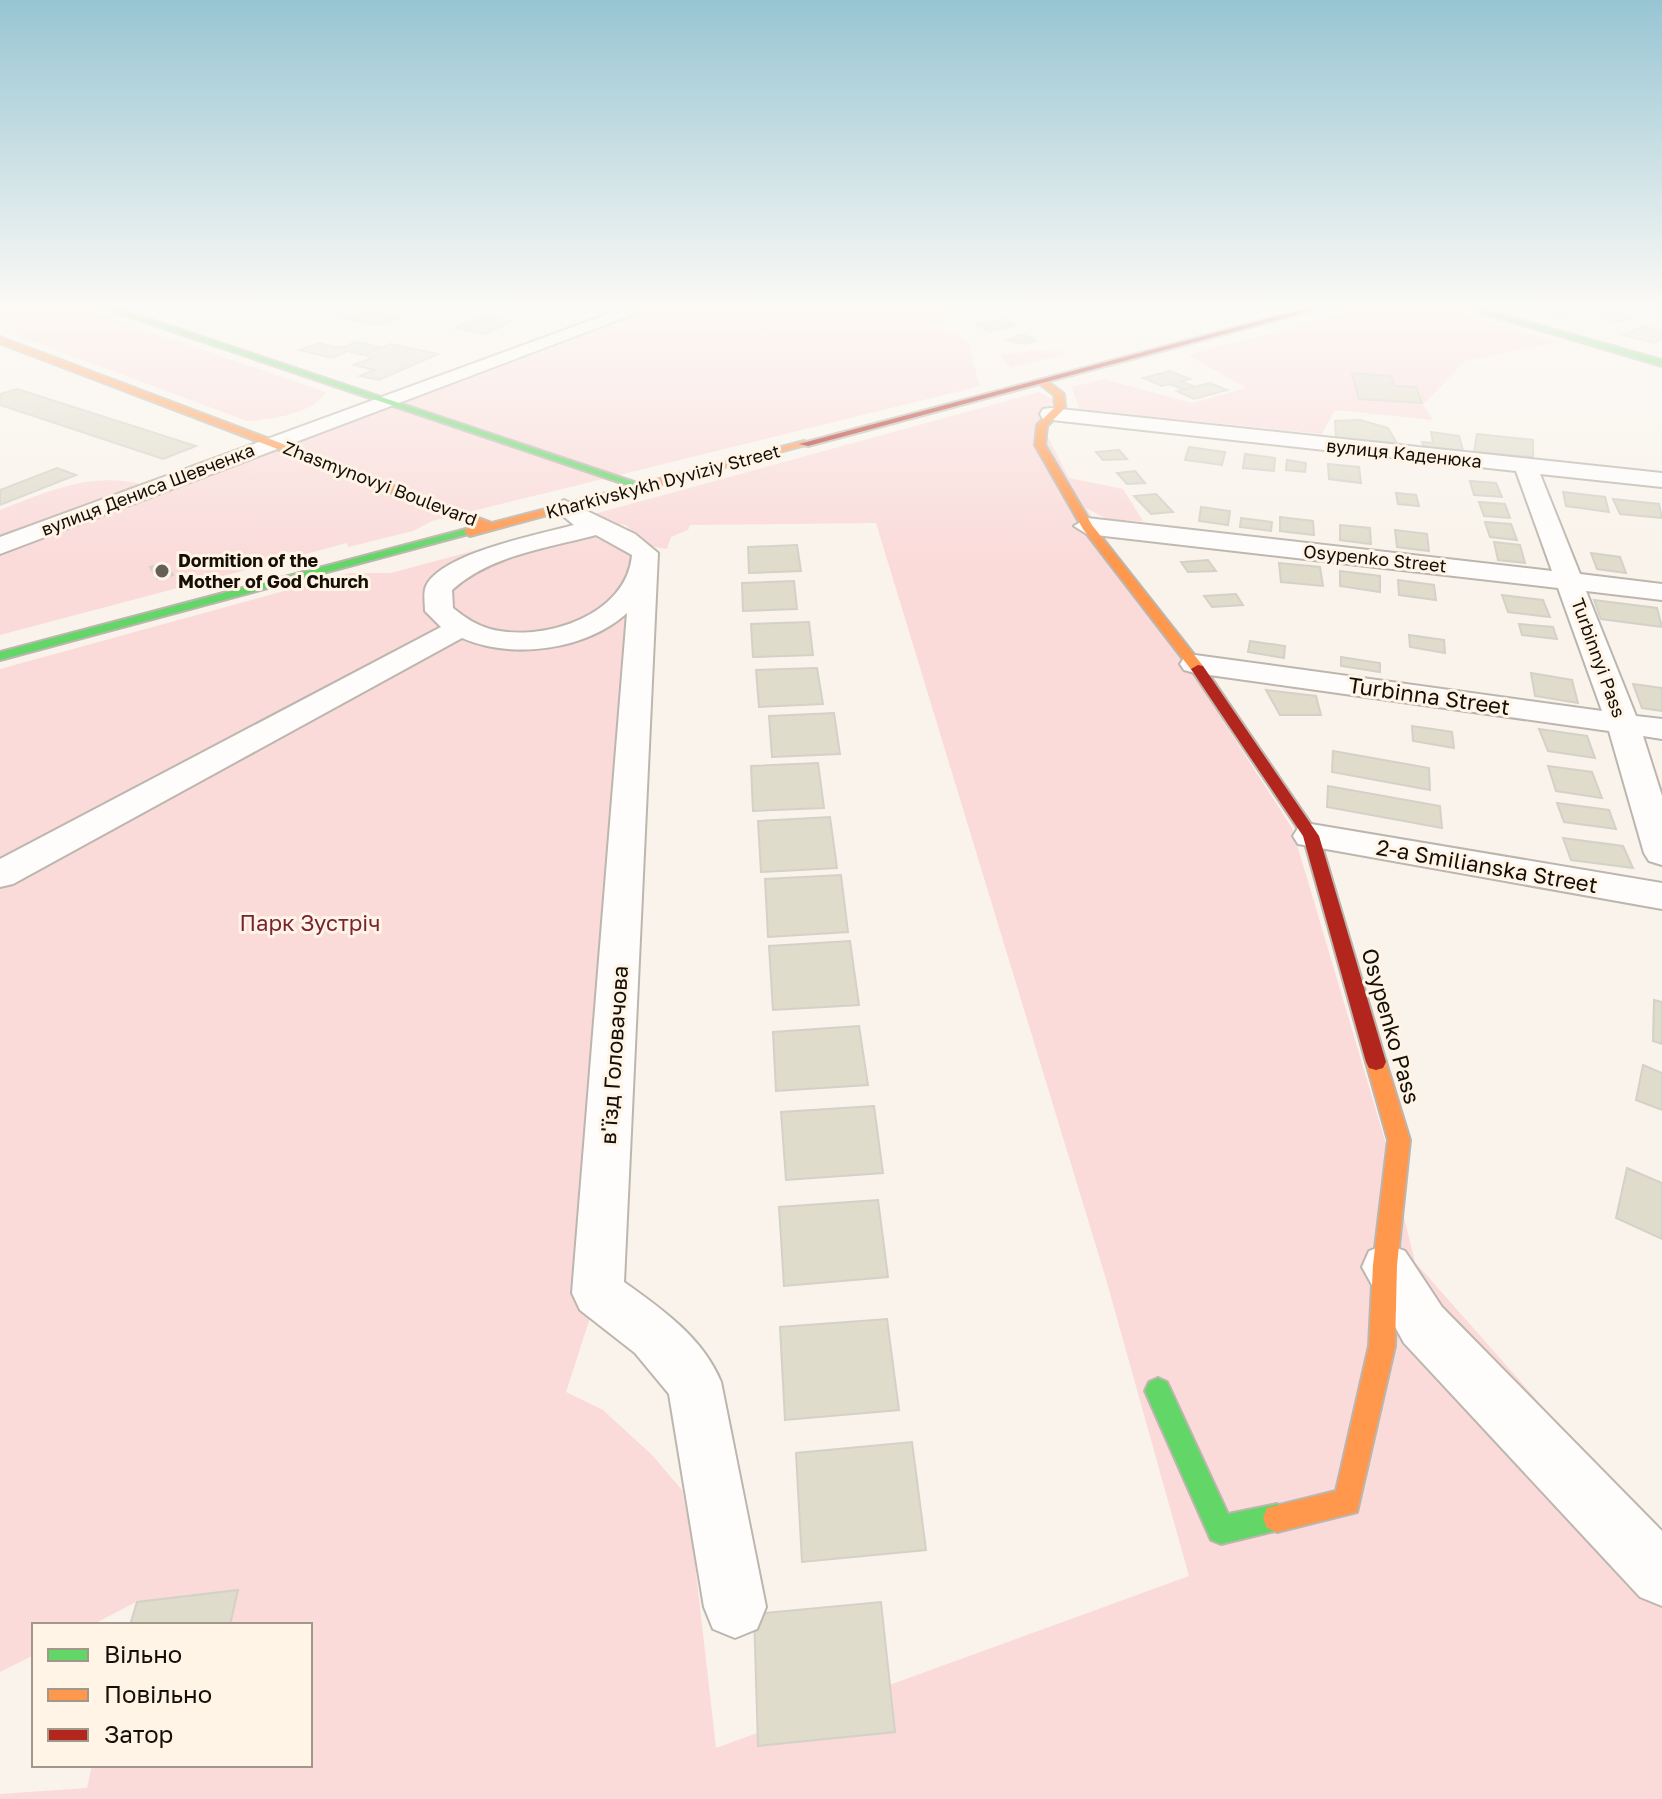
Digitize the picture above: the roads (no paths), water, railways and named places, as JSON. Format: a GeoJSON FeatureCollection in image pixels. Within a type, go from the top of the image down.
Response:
{"type":"FeatureCollection","features":[{"type":"Feature","properties":{"kind":"street","name":"Zhasmynovyi Boulevard"},"geometry":{"type":"LineString","coordinates":[[131,390],[490,526]]}},
{"type":"Feature","properties":{"kind":"street"},"geometry":{"type":"LineString","coordinates":[[354,390],[643,487]]}},
{"type":"Feature","properties":{"kind":"street"},"geometry":{"type":"LineString","coordinates":[[387,401],[417,390]]}},
{"type":"Feature","properties":{"kind":"street","name":"Kharkivskykh Dyviziy Street"},"geometry":{"type":"LineString","coordinates":[[0,656],[490,526],[580,517],[643,487],[1013,390]]}},
{"type":"Feature","properties":{"kind":"street","name":"Osypenko Pass"},"geometry":{"type":"LineString","coordinates":[[1051,390],[1060,398],[1060,408],[1042,425],[1040,445],[1087,526],[1195,664],[1311,836],[1399,1140],[1385,1265],[1382,1346],[1347,1502],[1221,1530],[1158,1391]]}},
{"type":"Feature","properties":{"kind":"street","name":"вулиця Дениса Шевченка"},"geometry":{"type":"LineString","coordinates":[[0,546],[387,401]]}},
{"type":"Feature","properties":{"kind":"street","name":"вулиця Каденюка"},"geometry":{"type":"LineString","coordinates":[[1051,414],[1526,468],[1662,480]]}},
{"type":"Feature","properties":{"kind":"street","name":"Turbinnyi Pass"},"geometry":{"type":"LineString","coordinates":[[1526,468],[1623,724],[1662,853]]}},
{"type":"Feature","properties":{"kind":"street"},"geometry":{"type":"LineString","coordinates":[[580,517],[631,539],[645,553],[644,568],[631,594],[622,603],[581,629],[522,640],[486,638],[447,620],[437,603],[438,588],[448,577],[580,517]]}},
{"type":"Feature","properties":{"kind":"street","name":"Osypenko Street"},"geometry":{"type":"LineString","coordinates":[[1087,526],[1662,592]]}},
{"type":"Feature","properties":{"kind":"street","name":"в'їзд Головачова"},"geometry":{"type":"LineString","coordinates":[[644,568],[598,1293],[654,1335],[694,1382],[735,1607]]}},
{"type":"Feature","properties":{"kind":"street"},"geometry":{"type":"LineString","coordinates":[[0,875],[460,628]]}},
{"type":"Feature","properties":{"kind":"street","name":"Turbinna Street"},"geometry":{"type":"LineString","coordinates":[[1195,664],[1662,729]]}},
{"type":"Feature","properties":{"kind":"street","name":"2-a Smilianska Street"},"geometry":{"type":"LineString","coordinates":[[1311,836],[1662,896]]}},
{"type":"Feature","properties":{"kind":"street"},"geometry":{"type":"LineString","coordinates":[[1385,1265],[1423,1325],[1662,1575]]}},
{"type":"Feature","properties":{"kind":"place","name":"Dormition of the Mother of God Church"},"geometry":{"type":"Point","coordinates":[162,571]}},
{"type":"Feature","properties":{"kind":"park label","name":"Парк Зустріч"},"geometry":{"type":"Point","coordinates":[310,923]}}]}
